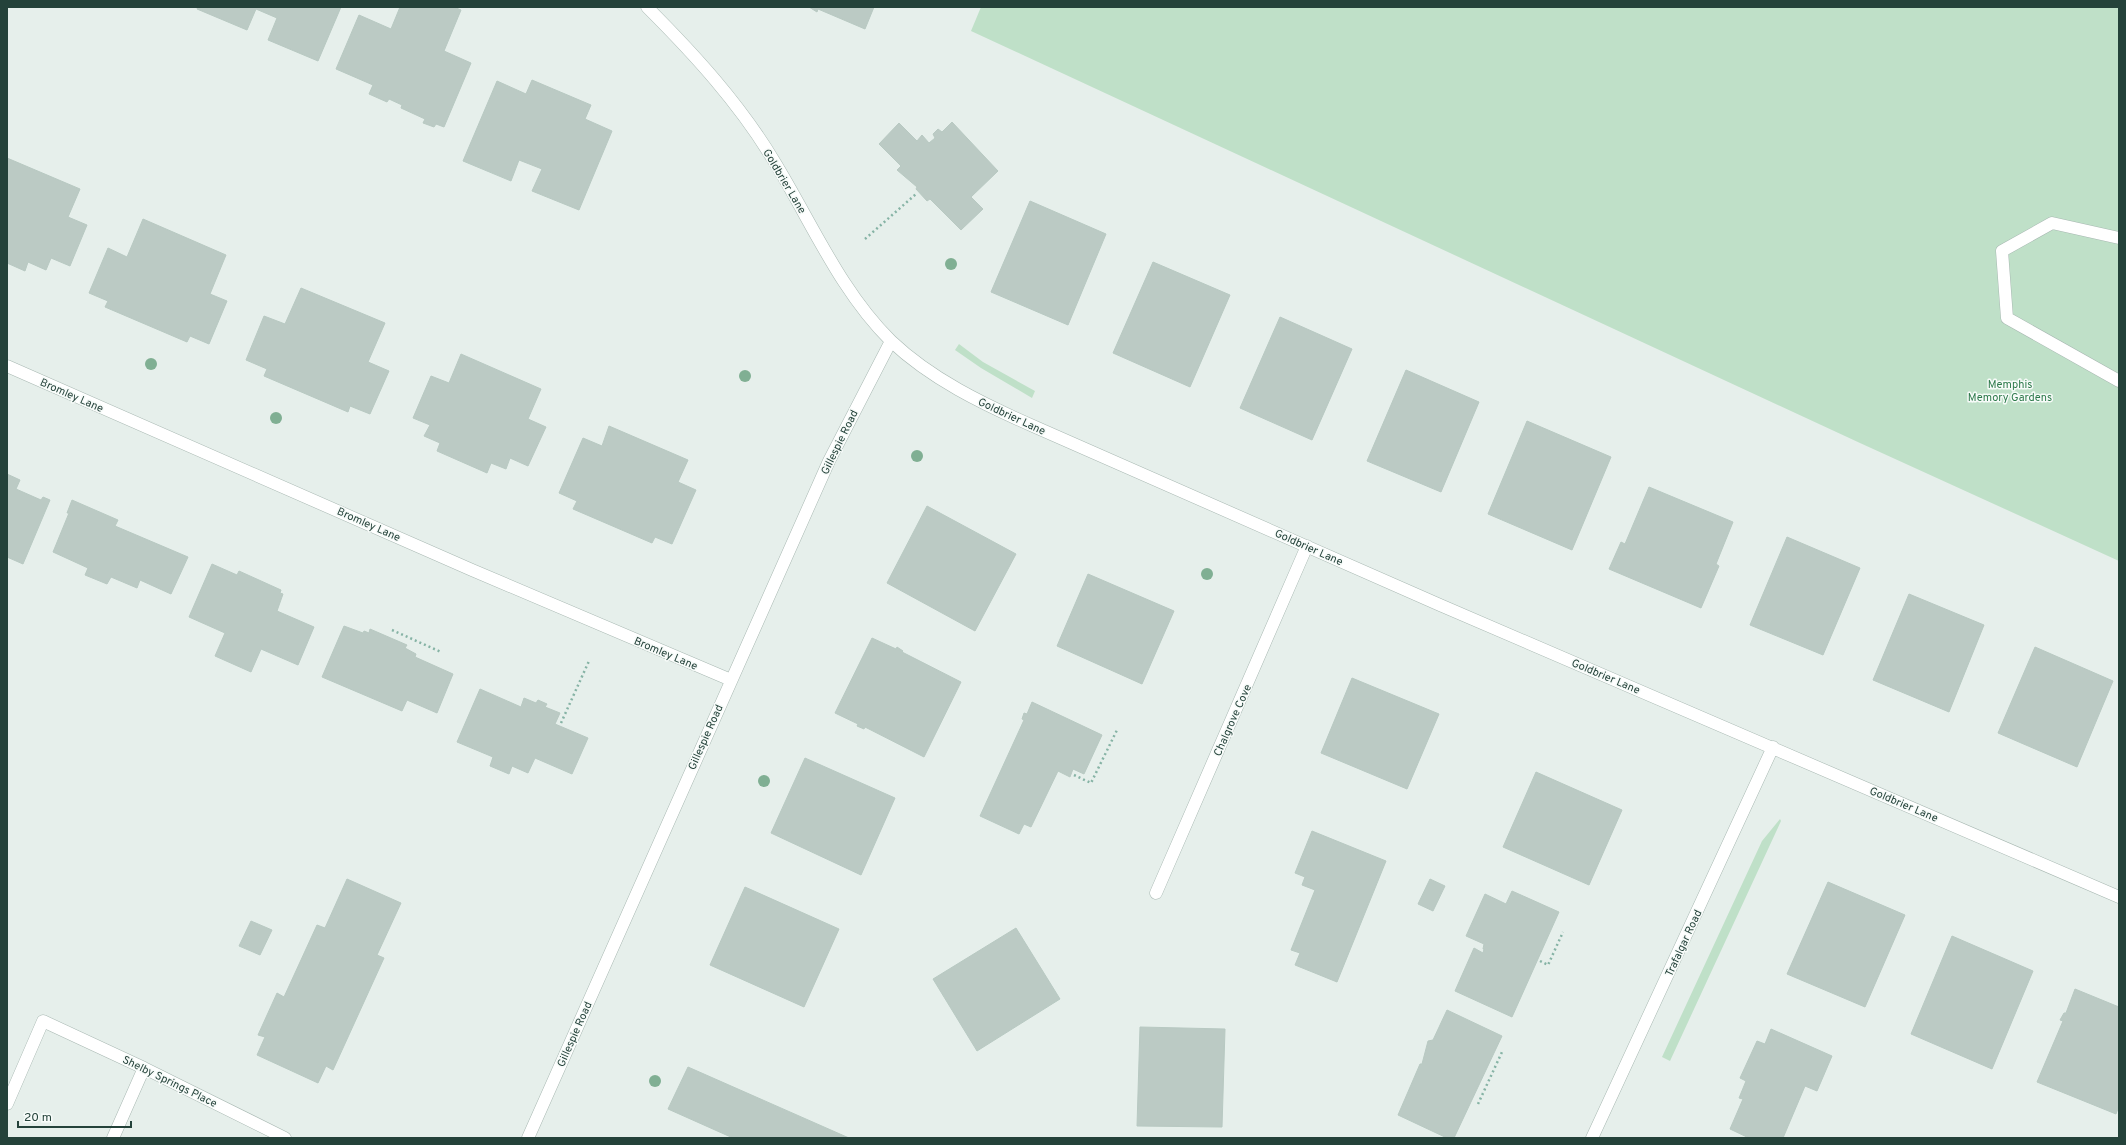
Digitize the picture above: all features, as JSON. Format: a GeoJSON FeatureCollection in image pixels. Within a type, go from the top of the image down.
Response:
{"type":"FeatureCollection","features":[{"type":"Feature","properties":{"kind":"street","name":"Goldbrier Lane"},"geometry":{"type":"LineString","coordinates":[[647,7],[710,73],[745,117],[774,160],[842,278],[867,315],[891,341],[925,370],[990,407],[1307,546],[2119,897]]}},
{"type":"Feature","properties":{"kind":"street"},"geometry":{"type":"LineString","coordinates":[[2119,238],[2052,223],[2002,251],[2007,318],[2119,381]]}},
{"type":"Feature","properties":{"kind":"street","name":"Gillespie Road"},"geometry":{"type":"LineString","coordinates":[[528,1138],[829,461],[891,341]]}},
{"type":"Feature","properties":{"kind":"street","name":"Bromley Lane"},"geometry":{"type":"LineString","coordinates":[[7,366],[457,563],[731,680]]}},
{"type":"Feature","properties":{"kind":"street","name":"Chalgrove Cove"},"geometry":{"type":"LineString","coordinates":[[1156,893],[1307,546]]}},
{"type":"Feature","properties":{"kind":"street","name":"Trafalgar Road"},"geometry":{"type":"LineString","coordinates":[[1592,1138],[1773,748]]}},
{"type":"Feature","properties":{"kind":"street","name":"Shelby Springs Place"},"geometry":{"type":"LineString","coordinates":[[7,1104],[43,1021],[144,1068],[285,1138]]}},
{"type":"Feature","properties":{"kind":"street"},"geometry":{"type":"LineString","coordinates":[[113,1138],[144,1068]]}},
{"type":"Feature","properties":{"kind":"path"},"geometry":{"type":"LineString","coordinates":[[865,239],[916,194]]}},
{"type":"Feature","properties":{"kind":"path"},"geometry":{"type":"LineString","coordinates":[[392,630],[441,652]]}},
{"type":"Feature","properties":{"kind":"path"},"geometry":{"type":"LineString","coordinates":[[561,723],[589,661]]}},
{"type":"Feature","properties":{"kind":"path"},"geometry":{"type":"LineString","coordinates":[[1074,775],[1091,783],[1118,728]]}},
{"type":"Feature","properties":{"kind":"path"},"geometry":{"type":"LineString","coordinates":[[1540,961],[1548,965],[1563,932]]}},
{"type":"Feature","properties":{"kind":"path"},"geometry":{"type":"LineString","coordinates":[[1478,1104],[1502,1052]]}},
{"type":"Feature","properties":{"kind":"green space","name":"Memphis Memory Gardens"},"geometry":{"type":"Polygon","coordinates":[[[981,7],[2119,7],[2119,561],[1860,443],[971,31],[981,7]]]}},
{"type":"Feature","properties":{"kind":"green space"},"geometry":{"type":"Polygon","coordinates":[[[959,344],[983,362],[1035,391],[1032,398],[981,368],[955,350],[959,344]]]}},
{"type":"Feature","properties":{"kind":"green space"},"geometry":{"type":"Polygon","coordinates":[[[1780,819],[1781,821],[1670,1061],[1662,1057],[1762,841],[1780,819]]]}},
{"type":"Feature","properties":{"kind":"building"},"geometry":{"type":"Polygon","coordinates":[[[198,7],[341,7],[318,61],[268,40],[277,18],[256,9],[247,30],[197,9],[198,7]]]}},
{"type":"Feature","properties":{"kind":"building"},"geometry":{"type":"Polygon","coordinates":[[[400,7],[454,7],[461,10],[444,51],[471,63],[444,127],[436,124],[434,127],[423,123],[425,119],[401,108],[402,105],[389,99],[387,102],[369,94],[373,85],[336,69],[359,15],[391,29],[400,7]]]}},
{"type":"Feature","properties":{"kind":"building"},"geometry":{"type":"Polygon","coordinates":[[[809,7],[874,7],[865,29],[818,9],[817,12],[809,7]]]}},
{"type":"Feature","properties":{"kind":"building"},"geometry":{"type":"Polygon","coordinates":[[[532,80],[591,105],[585,119],[612,131],[579,210],[532,191],[542,169],[519,160],[511,181],[463,161],[497,81],[526,94],[532,80]]]}},
{"type":"Feature","properties":{"kind":"building"},"geometry":{"type":"Polygon","coordinates":[[[952,122],[998,171],[971,197],[983,209],[961,230],[930,199],[927,201],[916,189],[917,187],[897,170],[901,166],[879,144],[899,123],[917,141],[922,135],[929,143],[935,138],[933,134],[938,129],[942,132],[952,122]]]}},
{"type":"Feature","properties":{"kind":"building"},"geometry":{"type":"Polygon","coordinates":[[[7,158],[80,189],[68,217],[87,225],[70,266],[51,258],[46,270],[28,262],[25,271],[7,263],[7,158]]]}},
{"type":"Feature","properties":{"kind":"building"},"geometry":{"type":"Polygon","coordinates":[[[1030,201],[1106,234],[1068,325],[991,292],[1030,201]]]}},
{"type":"Feature","properties":{"kind":"building"},"geometry":{"type":"Polygon","coordinates":[[[143,219],[226,255],[210,294],[227,301],[209,344],[190,336],[187,342],[105,307],[108,301],[89,293],[108,248],[127,257],[143,219]]]}},
{"type":"Feature","properties":{"kind":"building"},"geometry":{"type":"Polygon","coordinates":[[[1153,262],[1230,295],[1190,387],[1113,353],[1153,262]]]}},
{"type":"Feature","properties":{"kind":"building"},"geometry":{"type":"Polygon","coordinates":[[[301,288],[385,323],[368,362],[389,371],[370,414],[350,406],[348,412],[264,376],[267,369],[246,360],[264,316],[285,324],[301,288]]]}},
{"type":"Feature","properties":{"kind":"building"},"geometry":{"type":"Polygon","coordinates":[[[1280,317],[1352,349],[1312,440],[1240,408],[1280,317]]]}},
{"type":"Feature","properties":{"kind":"building"},"geometry":{"type":"Polygon","coordinates":[[[461,354],[541,389],[528,419],[546,427],[528,466],[510,458],[506,469],[491,463],[487,473],[437,451],[440,443],[424,436],[430,425],[413,418],[431,376],[449,383],[461,354]]]}},
{"type":"Feature","properties":{"kind":"building"},"geometry":{"type":"Polygon","coordinates":[[[1406,370],[1479,402],[1441,492],[1367,461],[1406,370]]]}},
{"type":"Feature","properties":{"kind":"building"},"geometry":{"type":"Polygon","coordinates":[[[1527,421],[1611,457],[1572,550],[1488,514],[1527,421]]]}},
{"type":"Feature","properties":{"kind":"building"},"geometry":{"type":"Polygon","coordinates":[[[609,426],[688,460],[678,482],[696,490],[672,544],[655,537],[652,543],[573,509],[577,501],[559,493],[583,438],[602,446],[609,426]]]}},
{"type":"Feature","properties":{"kind":"building"},"geometry":{"type":"Polygon","coordinates":[[[7,474],[20,480],[16,489],[41,500],[43,497],[50,500],[23,564],[7,557],[7,474]]]}},
{"type":"Feature","properties":{"kind":"building"},"geometry":{"type":"Polygon","coordinates":[[[1649,487],[1733,522],[1716,564],[1719,566],[1701,608],[1609,569],[1621,542],[1625,544],[1649,487]]]}},
{"type":"Feature","properties":{"kind":"building"},"geometry":{"type":"Polygon","coordinates":[[[72,500],[118,520],[115,526],[188,557],[171,594],[140,580],[137,588],[111,577],[107,584],[85,575],[88,568],[53,552],[69,513],[67,513],[72,500]]]}},
{"type":"Feature","properties":{"kind":"building"},"geometry":{"type":"Polygon","coordinates":[[[927,506],[1016,554],[975,631],[887,583],[927,506]]]}},
{"type":"Feature","properties":{"kind":"building"},"geometry":{"type":"Polygon","coordinates":[[[1787,537],[1860,568],[1823,655],[1750,625],[1787,537]]]}},
{"type":"Feature","properties":{"kind":"building"},"geometry":{"type":"Polygon","coordinates":[[[212,564],[237,575],[239,571],[281,590],[280,593],[283,594],[277,611],[314,627],[298,665],[261,649],[251,672],[215,656],[225,633],[189,617],[212,564]]]}},
{"type":"Feature","properties":{"kind":"building"},"geometry":{"type":"Polygon","coordinates":[[[1088,574],[1174,611],[1142,684],[1057,646],[1088,574]]]}},
{"type":"Feature","properties":{"kind":"building"},"geometry":{"type":"Polygon","coordinates":[[[1909,594],[1984,625],[1949,712],[1873,680],[1909,594]]]}},
{"type":"Feature","properties":{"kind":"building"},"geometry":{"type":"Polygon","coordinates":[[[344,626],[363,633],[364,631],[369,633],[370,629],[407,645],[405,648],[416,654],[415,657],[453,674],[437,713],[407,700],[402,711],[322,677],[344,626]]]}},
{"type":"Feature","properties":{"kind":"building"},"geometry":{"type":"Polygon","coordinates":[[[872,638],[896,649],[897,647],[903,651],[902,652],[961,682],[924,757],[865,727],[864,729],[857,726],[858,724],[835,713],[872,638]]]}},
{"type":"Feature","properties":{"kind":"building"},"geometry":{"type":"Polygon","coordinates":[[[2035,647],[2113,681],[2077,767],[1998,733],[2035,647]]]}},
{"type":"Feature","properties":{"kind":"building"},"geometry":{"type":"Polygon","coordinates":[[[1352,678],[1439,714],[1407,789],[1321,753],[1352,678]]]}},
{"type":"Feature","properties":{"kind":"building"},"geometry":{"type":"Polygon","coordinates":[[[480,689],[521,707],[524,698],[536,703],[538,700],[547,704],[545,707],[560,713],[555,724],[588,738],[572,774],[535,758],[528,773],[512,766],[509,774],[490,766],[493,757],[457,742],[480,689]]]}},
{"type":"Feature","properties":{"kind":"building"},"geometry":{"type":"Polygon","coordinates":[[[1032,702],[1102,735],[1084,774],[1073,769],[1070,777],[1058,771],[1031,827],[1024,824],[1019,834],[980,816],[1024,720],[1022,719],[1024,713],[1027,714],[1032,702]]]}},
{"type":"Feature","properties":{"kind":"building"},"geometry":{"type":"Polygon","coordinates":[[[805,758],[895,798],[861,875],[771,833],[805,758]]]}},
{"type":"Feature","properties":{"kind":"building"},"geometry":{"type":"Polygon","coordinates":[[[1536,772],[1622,810],[1589,885],[1503,847],[1536,772]]]}},
{"type":"Feature","properties":{"kind":"building"},"geometry":{"type":"Polygon","coordinates":[[[1312,831],[1386,861],[1337,982],[1295,965],[1300,953],[1291,950],[1315,890],[1302,885],[1305,877],[1295,873],[1312,831]]]}},
{"type":"Feature","properties":{"kind":"building"},"geometry":{"type":"Polygon","coordinates":[[[347,879],[401,903],[377,955],[384,958],[333,1070],[326,1066],[318,1083],[257,1055],[265,1037],[258,1035],[277,993],[284,997],[317,925],[325,928],[347,879]]]}},
{"type":"Feature","properties":{"kind":"building"},"geometry":{"type":"Polygon","coordinates":[[[1430,879],[1445,886],[1433,911],[1418,904],[1430,879]]]}},
{"type":"Feature","properties":{"kind":"building"},"geometry":{"type":"Polygon","coordinates":[[[1828,882],[1905,915],[1865,1007],[1787,974],[1828,882]]]}},
{"type":"Feature","properties":{"kind":"building"},"geometry":{"type":"Polygon","coordinates":[[[745,887],[839,929],[804,1007],[710,965],[745,887]]]}},
{"type":"Feature","properties":{"kind":"building"},"geometry":{"type":"Polygon","coordinates":[[[1512,891],[1559,912],[1512,1017],[1455,991],[1474,948],[1483,953],[1484,944],[1466,936],[1485,894],[1506,904],[1512,891]]]}},
{"type":"Feature","properties":{"kind":"building"},"geometry":{"type":"Polygon","coordinates":[[[251,921],[272,930],[260,955],[239,946],[251,921]]]}},
{"type":"Feature","properties":{"kind":"building"},"geometry":{"type":"Polygon","coordinates":[[[1016,928],[1060,999],[977,1051],[933,979],[1016,928]]]}},
{"type":"Feature","properties":{"kind":"building"},"geometry":{"type":"Polygon","coordinates":[[[1952,936],[2033,971],[1992,1069],[1911,1034],[1952,936]]]}},
{"type":"Feature","properties":{"kind":"building"},"geometry":{"type":"Polygon","coordinates":[[[2075,989],[2119,1007],[2119,1106],[2116,1114],[2037,1082],[2063,1021],[2060,1020],[2064,1013],[2066,1013],[2075,989]]]}},
{"type":"Feature","properties":{"kind":"building"},"geometry":{"type":"Polygon","coordinates":[[[1447,1010],[1502,1036],[1454,1138],[1447,1138],[1398,1115],[1420,1064],[1422,1064],[1428,1041],[1433,1040],[1447,1010]]]}},
{"type":"Feature","properties":{"kind":"building"},"geometry":{"type":"Polygon","coordinates":[[[1140,1027],[1225,1029],[1222,1127],[1137,1126],[1140,1027]]]}},
{"type":"Feature","properties":{"kind":"building"},"geometry":{"type":"Polygon","coordinates":[[[1771,1029],[1832,1056],[1817,1091],[1805,1086],[1783,1138],[1749,1138],[1730,1129],[1743,1099],[1739,1098],[1746,1081],[1740,1078],[1757,1041],[1765,1044],[1771,1029]]]}},
{"type":"Feature","properties":{"kind":"building"},"geometry":{"type":"Polygon","coordinates":[[[688,1067],[849,1138],[733,1138],[668,1109],[688,1067]]]}}]}
